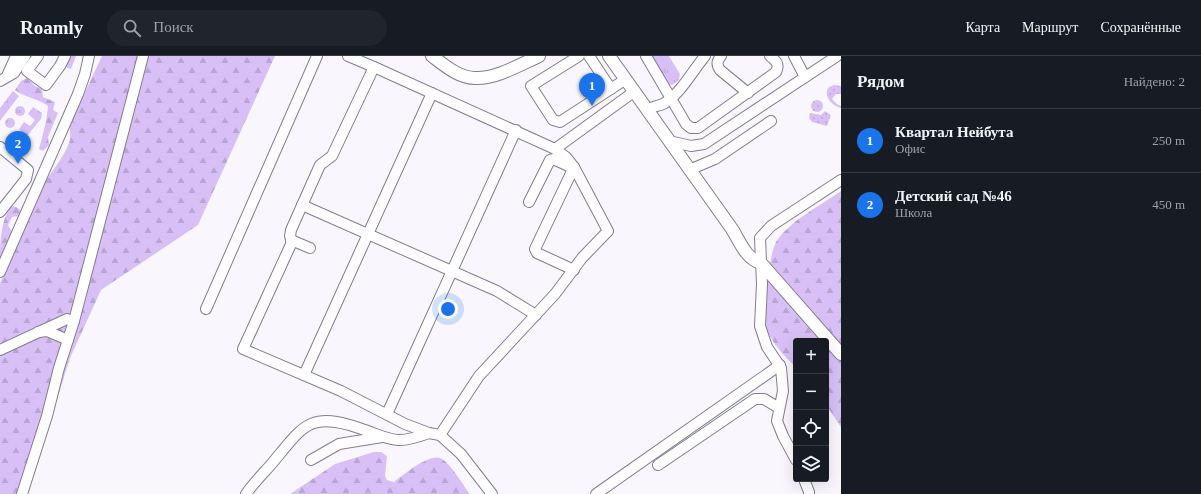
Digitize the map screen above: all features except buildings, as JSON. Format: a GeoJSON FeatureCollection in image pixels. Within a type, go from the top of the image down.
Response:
{"type":"FeatureCollection","features":[{"type":"Feature","properties":{"kind":"main road"},"geometry":{"type":"LineString","coordinates":[[432,56],[453,71],[475,78],[504,72],[539,56]]}},
{"type":"Feature","properties":{"kind":"main road"},"geometry":{"type":"LineString","coordinates":[[608,56],[635,91],[689,170],[732,229],[746,253],[756,262],[761,263],[841,354]]}},
{"type":"Feature","properties":{"kind":"street"},"geometry":{"type":"LineString","coordinates":[[2,78],[10,56]]}},
{"type":"Feature","properties":{"kind":"street"},"geometry":{"type":"LineString","coordinates":[[2,78],[16,56]]}},
{"type":"Feature","properties":{"kind":"street"},"geometry":{"type":"LineString","coordinates":[[2,78],[16,71],[25,56]]}},
{"type":"Feature","properties":{"kind":"street"},"geometry":{"type":"LineString","coordinates":[[38,56],[27,71],[46,84],[60,66],[65,56]]}},
{"type":"Feature","properties":{"kind":"street"},"geometry":{"type":"LineString","coordinates":[[1,269],[78,94],[89,56]]}},
{"type":"Feature","properties":{"kind":"street"},"geometry":{"type":"LineString","coordinates":[[22,494],[48,416],[58,368],[74,321],[144,56]]}},
{"type":"Feature","properties":{"kind":"street"},"geometry":{"type":"LineString","coordinates":[[206,309],[316,56]]}},
{"type":"Feature","properties":{"kind":"street"},"geometry":{"type":"LineString","coordinates":[[348,56],[516,130],[555,149],[566,157],[573,167],[608,231],[555,294],[480,376],[440,435]]}},
{"type":"Feature","properties":{"kind":"street"},"geometry":{"type":"LineString","coordinates":[[579,56],[532,86],[552,120],[560,122],[626,79]]}},
{"type":"Feature","properties":{"kind":"street"},"geometry":{"type":"LineString","coordinates":[[589,56],[610,89]]}},
{"type":"Feature","properties":{"kind":"street"},"geometry":{"type":"LineString","coordinates":[[646,56],[670,99],[686,124],[691,128],[698,128],[776,72],[778,68],[777,62],[770,56]]}},
{"type":"Feature","properties":{"kind":"street"},"geometry":{"type":"LineString","coordinates":[[647,109],[662,104],[670,99],[688,80],[694,68],[705,56]]}},
{"type":"Feature","properties":{"kind":"street"},"geometry":{"type":"LineString","coordinates":[[721,56],[717,65],[720,70],[748,93]]}},
{"type":"Feature","properties":{"kind":"street"},"geometry":{"type":"LineString","coordinates":[[669,141],[691,146],[704,144],[837,56]]}},
{"type":"Feature","properties":{"kind":"street"},"geometry":{"type":"LineString","coordinates":[[796,57],[795,61],[805,77]]}},
{"type":"Feature","properties":{"kind":"street"},"geometry":{"type":"LineString","coordinates":[[374,67],[332,156],[320,165],[292,230],[292,242],[243,349],[304,375],[388,414],[405,424],[429,433],[440,435],[461,454],[492,494]]}},
{"type":"Feature","properties":{"kind":"street"},"geometry":{"type":"LineString","coordinates":[[555,149],[635,91]]}},
{"type":"Feature","properties":{"kind":"street"},"geometry":{"type":"LineString","coordinates":[[304,375],[432,93]]}},
{"type":"Feature","properties":{"kind":"street"},"geometry":{"type":"LineString","coordinates":[[689,170],[715,159],[771,121]]}},
{"type":"Feature","properties":{"kind":"street"},"geometry":{"type":"LineString","coordinates":[[388,414],[516,130]]}},
{"type":"Feature","properties":{"kind":"street"},"geometry":{"type":"LineString","coordinates":[[0,147],[28,170],[26,179],[0,212]]}},
{"type":"Feature","properties":{"kind":"street"},"geometry":{"type":"LineString","coordinates":[[529,202],[550,160],[553,159],[573,167]]}},
{"type":"Feature","properties":{"kind":"street"},"geometry":{"type":"LineString","coordinates":[[573,167],[535,250],[537,253],[574,270]]}},
{"type":"Feature","properties":{"kind":"street"},"geometry":{"type":"LineString","coordinates":[[793,455],[782,436],[777,421],[783,391],[780,367],[767,347],[760,326],[762,284],[760,238],[771,226],[841,180]]}},
{"type":"Feature","properties":{"kind":"street"},"geometry":{"type":"LineString","coordinates":[[302,205],[497,291],[536,315]]}},
{"type":"Feature","properties":{"kind":"street"},"geometry":{"type":"LineString","coordinates":[[291,240],[310,248]]}},
{"type":"Feature","properties":{"kind":"street"},"geometry":{"type":"LineString","coordinates":[[0,350],[67,319],[74,321]]}},
{"type":"Feature","properties":{"kind":"street"},"geometry":{"type":"LineString","coordinates":[[38,332],[48,331],[68,340]]}},
{"type":"Feature","properties":{"kind":"street"},"geometry":{"type":"LineString","coordinates":[[596,494],[780,367]]}},
{"type":"Feature","properties":{"kind":"street"},"geometry":{"type":"LineString","coordinates":[[658,465],[755,399],[764,399],[779,408]]}},
{"type":"Feature","properties":{"kind":"street"},"geometry":{"type":"LineString","coordinates":[[246,494],[295,434],[306,426],[317,422],[341,423],[395,441],[416,438],[429,433]]}},
{"type":"Feature","properties":{"kind":"street"},"geometry":{"type":"LineString","coordinates":[[311,460],[339,444],[384,437]]}},
{"type":"Feature","properties":{"kind":"street"},"geometry":{"type":"LineString","coordinates":[[805,482],[809,494]]}},
{"type":"Feature","properties":{"kind":"green space"},"geometry":{"type":"Polygon","coordinates":[[[69,56],[76,56],[71,69],[65,67],[69,56]]]}},
{"type":"Feature","properties":{"kind":"green space"},"geometry":{"type":"Polygon","coordinates":[[[102,56],[275,56],[198,225],[101,290],[70,358],[27,494],[0,494],[0,283],[43,186],[68,146],[70,140],[70,124],[102,56]]]}},
{"type":"Feature","properties":{"kind":"green space"},"geometry":{"type":"Polygon","coordinates":[[[652,56],[669,56],[680,74],[679,80],[672,85],[667,84],[652,56]]]}},
{"type":"Feature","properties":{"kind":"green space"},"geometry":{"type":"Polygon","coordinates":[[[27,78],[35,86],[42,89],[43,97],[55,102],[53,110],[58,113],[48,137],[49,145],[43,151],[39,149],[46,122],[48,106],[15,90],[21,81],[27,78]]]}},
{"type":"Feature","properties":{"kind":"green space"},"geometry":{"type":"Polygon","coordinates":[[[834,85],[841,86],[841,94],[836,94],[832,99],[841,106],[841,108],[837,107],[830,101],[827,94],[827,90],[834,85]]]}},
{"type":"Feature","properties":{"kind":"green space"},"geometry":{"type":"Polygon","coordinates":[[[13,91],[19,96],[0,121],[0,108],[13,91]]]}},
{"type":"Feature","properties":{"kind":"green space"},"geometry":{"type":"Polygon","coordinates":[[[815,100],[819,100],[823,106],[819,112],[815,112],[811,108],[811,104],[815,100]]]}},
{"type":"Feature","properties":{"kind":"green space"},"geometry":{"type":"Polygon","coordinates":[[[18,106],[22,106],[24,107],[24,115],[18,116],[15,113],[15,109],[18,106]]]}},
{"type":"Feature","properties":{"kind":"green space"},"geometry":{"type":"Polygon","coordinates":[[[33,107],[42,113],[41,119],[27,136],[19,129],[24,122],[30,126],[35,120],[28,114],[33,107]]]}},
{"type":"Feature","properties":{"kind":"green space"},"geometry":{"type":"Polygon","coordinates":[[[825,111],[831,115],[827,126],[812,122],[809,118],[810,113],[821,115],[825,111]]]}},
{"type":"Feature","properties":{"kind":"green space"},"geometry":{"type":"Polygon","coordinates":[[[8,118],[12,118],[14,119],[14,127],[8,128],[5,125],[5,121],[8,118]]]}},
{"type":"Feature","properties":{"kind":"green space"},"geometry":{"type":"Polygon","coordinates":[[[13,135],[20,141],[8,149],[4,146],[13,135]]]}},
{"type":"Feature","properties":{"kind":"green space"},"geometry":{"type":"Polygon","coordinates":[[[841,191],[841,427],[829,409],[829,338],[793,338],[793,365],[774,342],[768,332],[766,324],[767,285],[774,246],[784,232],[799,219],[841,191]]]}},
{"type":"Feature","properties":{"kind":"green space"},"geometry":{"type":"Polygon","coordinates":[[[13,206],[22,212],[19,216],[12,217],[8,225],[12,232],[0,263],[3,224],[5,217],[13,206]]]}},
{"type":"Feature","properties":{"kind":"green space"},"geometry":{"type":"Polygon","coordinates":[[[374,452],[381,452],[387,456],[385,476],[387,480],[394,482],[409,470],[423,462],[429,459],[440,458],[448,464],[470,494],[290,494],[335,464],[374,452]]]}},
{"type":"Feature","properties":{"kind":"place","name":"Квартал Нейбута"},"geometry":{"type":"Point","coordinates":[592,106]}},
{"type":"Feature","properties":{"kind":"place","name":"Детский сад №46"},"geometry":{"type":"Point","coordinates":[18,164]}}]}
